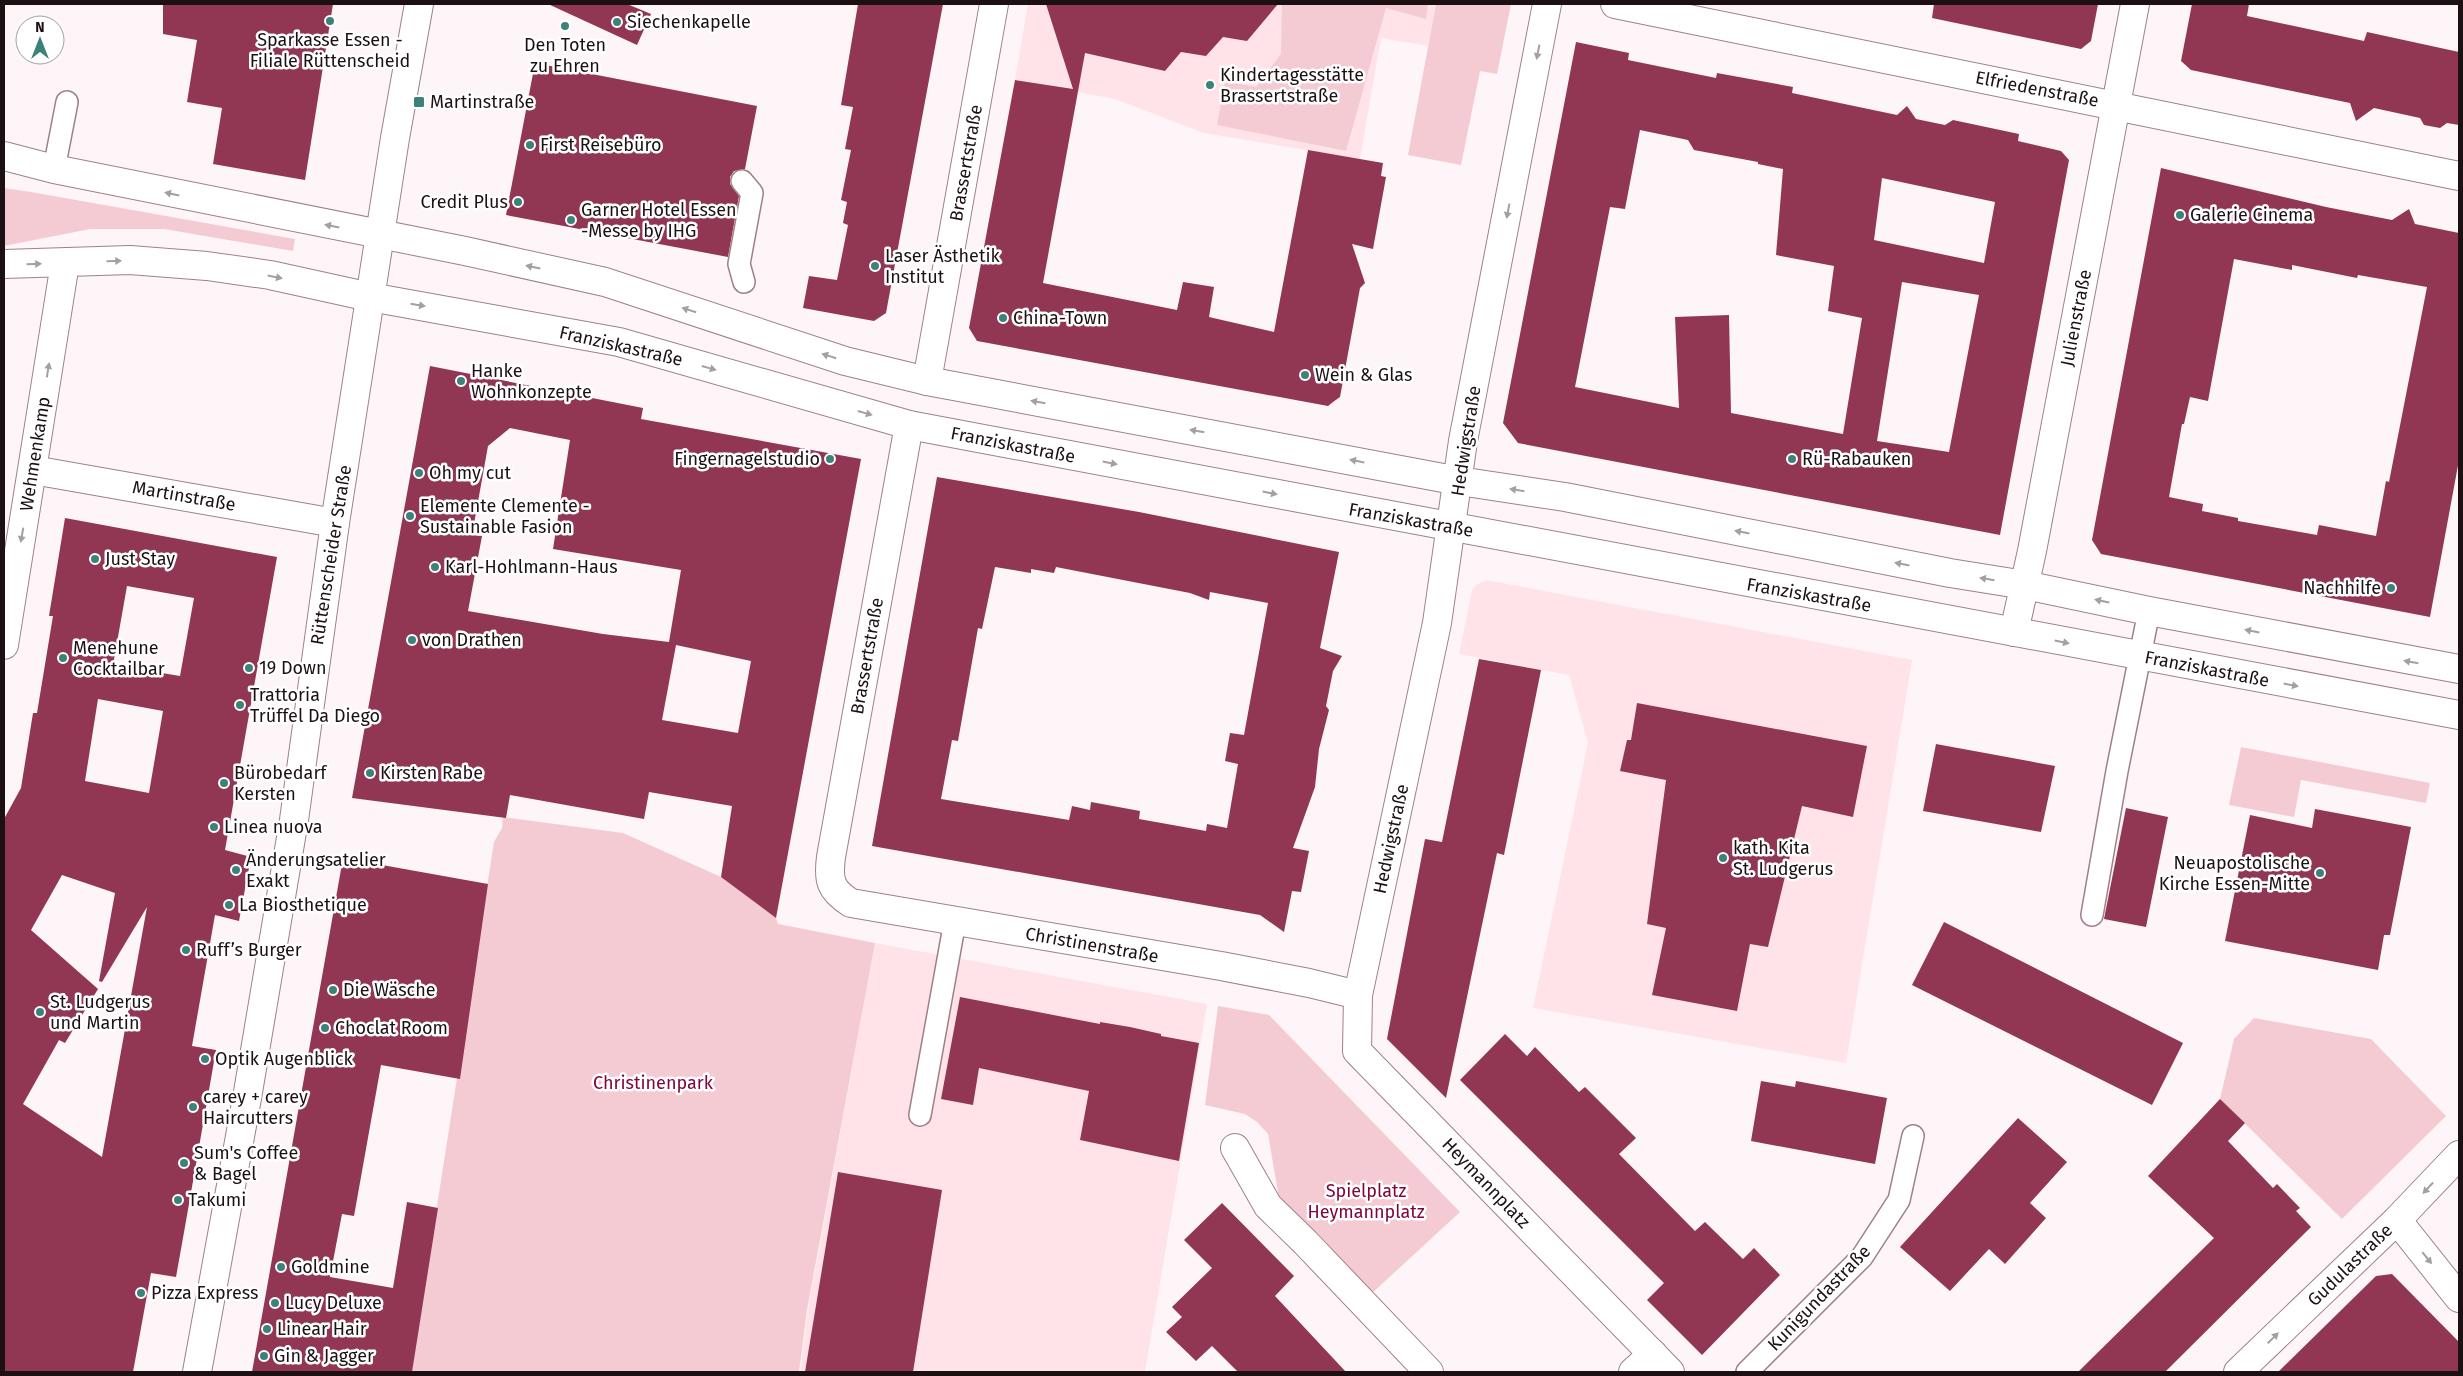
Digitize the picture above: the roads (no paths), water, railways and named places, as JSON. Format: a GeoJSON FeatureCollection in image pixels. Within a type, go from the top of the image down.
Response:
{"type":"FeatureCollection","features":[{"type":"Feature","properties":{"kind":"street","name":"Rüttenscheider Straße"},"geometry":{"type":"LineString","coordinates":[[197,1372],[248,1098],[294,820],[335,523],[380,235],[419,4]]}},
{"type":"Feature","properties":{"kind":"street","name":"Brassertstraße"},"geometry":{"type":"LineString","coordinates":[[927,381],[994,4]]}},
{"type":"Feature","properties":{"kind":"street","name":"Hedwigstraße"},"geometry":{"type":"LineString","coordinates":[[1358,996],[1437,624],[1453,528],[1464,441],[1547,4]]}},
{"type":"Feature","properties":{"kind":"street","name":"Elfriedenstraße"},"geometry":{"type":"LineString","coordinates":[[1615,4],[2459,176]]}},
{"type":"Feature","properties":{"kind":"street","name":"Julienstraße"},"geometry":{"type":"LineString","coordinates":[[2014,632],[2025,585],[2135,4]]}},
{"type":"Feature","properties":{"kind":"street"},"geometry":{"type":"LineString","coordinates":[[4,156],[54,169],[605,282],[845,360],[927,381],[1459,481],[1565,497],[2459,670]]}},
{"type":"Feature","properties":{"kind":"street"},"geometry":{"type":"LineString","coordinates":[[4,264],[130,260],[207,266],[270,275],[370,297]]}},
{"type":"Feature","properties":{"kind":"street","name":"Wehmenkamp"},"geometry":{"type":"LineString","coordinates":[[4,646],[65,263]]}},
{"type":"Feature","properties":{"kind":"street","name":"Franziskastraße"},"geometry":{"type":"LineString","coordinates":[[370,297],[619,342],[909,425],[2459,715]]}},
{"type":"Feature","properties":{"kind":"street","name":"Brassertstraße"},"geometry":{"type":"LineString","coordinates":[[832,886],[829,877],[831,857],[909,425]]}},
{"type":"Feature","properties":{"kind":"street","name":"Martinstraße"},"geometry":{"type":"LineString","coordinates":[[33,470],[335,523]]}},
{"type":"Feature","properties":{"kind":"street","name":"Christinenstraße"},"geometry":{"type":"LineString","coordinates":[[832,886],[842,898],[851,903],[1221,966],[1309,983],[1358,996]]}},
{"type":"Feature","properties":{"kind":"street","name":"Heymannplatz"},"geometry":{"type":"LineString","coordinates":[[1358,996],[1357,1051],[1662,1363]]}},
{"type":"Feature","properties":{"kind":"street"},"geometry":{"type":"LineString","coordinates":[[1235,1148],[1268,1206],[1429,1372]]}},
{"type":"Feature","properties":{"kind":"street","name":"Gudulastraße"},"geometry":{"type":"LineString","coordinates":[[2238,1372],[2397,1220],[2459,1155]]}},
{"type":"Feature","properties":{"kind":"street"},"geometry":{"type":"LineString","coordinates":[[2397,1220],[2459,1298]]}},
{"type":"Feature","properties":{"kind":"street"},"geometry":{"type":"LineString","coordinates":[[1633,1372],[1662,1363]]}},
{"type":"Feature","properties":{"kind":"lane"},"geometry":{"type":"LineString","coordinates":[[54,169],[67,102]]}},
{"type":"Feature","properties":{"kind":"lane"},"geometry":{"type":"LineString","coordinates":[[742,181],[752,193],[739,264],[744,282]]}},
{"type":"Feature","properties":{"kind":"lane"},"geometry":{"type":"LineString","coordinates":[[2092,915],[2149,611]]}},
{"type":"Feature","properties":{"kind":"lane"},"geometry":{"type":"LineString","coordinates":[[920,1115],[955,921]]}},
{"type":"Feature","properties":{"kind":"lane","name":"Kunigundastraße"},"geometry":{"type":"LineString","coordinates":[[1747,1372],[1862,1257],[1899,1200],[1913,1136]]}},
{"type":"Feature","properties":{"kind":"place","name":"Sparkasse Essen - Filiale Rüttenscheid"},"geometry":{"type":"Point","coordinates":[330,21]}},
{"type":"Feature","properties":{"kind":"place","name":"Siechenkapelle"},"geometry":{"type":"Point","coordinates":[617,22]}},
{"type":"Feature","properties":{"kind":"place","name":"Den Toten zu Ehren"},"geometry":{"type":"Point","coordinates":[565,26]}},
{"type":"Feature","properties":{"kind":"place","name":"Kindertagesstätte Brassertstraße"},"geometry":{"type":"Point","coordinates":[1210,85]}},
{"type":"Feature","properties":{"kind":"place","name":"Martinstraße"},"geometry":{"type":"Point","coordinates":[419,102]}},
{"type":"Feature","properties":{"kind":"place","name":"First Reisebüro"},"geometry":{"type":"Point","coordinates":[530,145]}},
{"type":"Feature","properties":{"kind":"place","name":"Credit Plus"},"geometry":{"type":"Point","coordinates":[518,202]}},
{"type":"Feature","properties":{"kind":"place","name":"Galerie Cinema"},"geometry":{"type":"Point","coordinates":[2180,215]}},
{"type":"Feature","properties":{"kind":"place","name":"Garner Hotel Essen -Messe by IHG"},"geometry":{"type":"Point","coordinates":[571,220]}},
{"type":"Feature","properties":{"kind":"place","name":"Laser Ästhetik Institut"},"geometry":{"type":"Point","coordinates":[875,266]}},
{"type":"Feature","properties":{"kind":"place","name":"China-Town"},"geometry":{"type":"Point","coordinates":[1003,318]}},
{"type":"Feature","properties":{"kind":"place","name":"Wein & Glas"},"geometry":{"type":"Point","coordinates":[1305,375]}},
{"type":"Feature","properties":{"kind":"place","name":"Hanke Wohnkonzepte"},"geometry":{"type":"Point","coordinates":[461,381]}},
{"type":"Feature","properties":{"kind":"place","name":"Fingernagelstudio"},"geometry":{"type":"Point","coordinates":[830,459]}},
{"type":"Feature","properties":{"kind":"place","name":"Rü-Rabauken"},"geometry":{"type":"Point","coordinates":[1792,459]}},
{"type":"Feature","properties":{"kind":"place","name":"Oh my cut"},"geometry":{"type":"Point","coordinates":[419,473]}},
{"type":"Feature","properties":{"kind":"place","name":"Elemente Clemente - Sustainable Fasion"},"geometry":{"type":"Point","coordinates":[410,516]}},
{"type":"Feature","properties":{"kind":"place","name":"Just Stay"},"geometry":{"type":"Point","coordinates":[95,559]}},
{"type":"Feature","properties":{"kind":"place","name":"Karl-Hohlmann-Haus"},"geometry":{"type":"Point","coordinates":[435,567]}},
{"type":"Feature","properties":{"kind":"place","name":"Nachhilfe"},"geometry":{"type":"Point","coordinates":[2391,588]}},
{"type":"Feature","properties":{"kind":"place","name":"von Drathen"},"geometry":{"type":"Point","coordinates":[412,640]}},
{"type":"Feature","properties":{"kind":"place","name":"Menehune Cocktailbar"},"geometry":{"type":"Point","coordinates":[63,658]}},
{"type":"Feature","properties":{"kind":"place","name":"19 Down"},"geometry":{"type":"Point","coordinates":[249,668]}},
{"type":"Feature","properties":{"kind":"place","name":"Trattoria Trüffel Da Diego"},"geometry":{"type":"Point","coordinates":[240,705]}},
{"type":"Feature","properties":{"kind":"place","name":"Kirsten Rabe"},"geometry":{"type":"Point","coordinates":[370,773]}},
{"type":"Feature","properties":{"kind":"place","name":"Bürobedarf Kersten"},"geometry":{"type":"Point","coordinates":[224,783]}},
{"type":"Feature","properties":{"kind":"place","name":"Linea nuova"},"geometry":{"type":"Point","coordinates":[214,827]}},
{"type":"Feature","properties":{"kind":"place","name":"kath. Kita St. Ludgerus"},"geometry":{"type":"Point","coordinates":[1723,858]}},
{"type":"Feature","properties":{"kind":"place","name":"Änderungsatelier Exakt"},"geometry":{"type":"Point","coordinates":[236,870]}},
{"type":"Feature","properties":{"kind":"place","name":"Neuapostolische Kirche Essen-Mitte"},"geometry":{"type":"Point","coordinates":[2320,873]}},
{"type":"Feature","properties":{"kind":"place","name":"La Biosthetique"},"geometry":{"type":"Point","coordinates":[229,905]}},
{"type":"Feature","properties":{"kind":"place","name":"Ruff’s Burger"},"geometry":{"type":"Point","coordinates":[186,950]}},
{"type":"Feature","properties":{"kind":"place","name":"Die Wäsche"},"geometry":{"type":"Point","coordinates":[333,990]}},
{"type":"Feature","properties":{"kind":"place","name":"St. Ludgerus und Martin"},"geometry":{"type":"Point","coordinates":[40,1012]}},
{"type":"Feature","properties":{"kind":"place","name":"Choclat Room"},"geometry":{"type":"Point","coordinates":[325,1028]}},
{"type":"Feature","properties":{"kind":"place","name":"Optik Augenblick"},"geometry":{"type":"Point","coordinates":[205,1059]}},
{"type":"Feature","properties":{"kind":"place","name":"carey + carey Haircutters"},"geometry":{"type":"Point","coordinates":[193,1107]}},
{"type":"Feature","properties":{"kind":"place","name":"Sum's Coffee & Bagel"},"geometry":{"type":"Point","coordinates":[184,1163]}},
{"type":"Feature","properties":{"kind":"place","name":"Takumi"},"geometry":{"type":"Point","coordinates":[178,1200]}},
{"type":"Feature","properties":{"kind":"place","name":"Goldmine"},"geometry":{"type":"Point","coordinates":[281,1267]}},
{"type":"Feature","properties":{"kind":"place","name":"Pizza Express"},"geometry":{"type":"Point","coordinates":[141,1293]}},
{"type":"Feature","properties":{"kind":"place","name":"Lucy Deluxe"},"geometry":{"type":"Point","coordinates":[275,1303]}},
{"type":"Feature","properties":{"kind":"place","name":"Linear Hair"},"geometry":{"type":"Point","coordinates":[267,1329]}},
{"type":"Feature","properties":{"kind":"place","name":"Gin & Jagger"},"geometry":{"type":"Point","coordinates":[264,1356]}},
{"type":"Feature","properties":{"kind":"park label","name":"Christinenpark"},"geometry":{"type":"Point","coordinates":[653,1083]}},
{"type":"Feature","properties":{"kind":"park label","name":"Spielplatz Heymannplatz"},"geometry":{"type":"Point","coordinates":[1366,1201]}}]}
